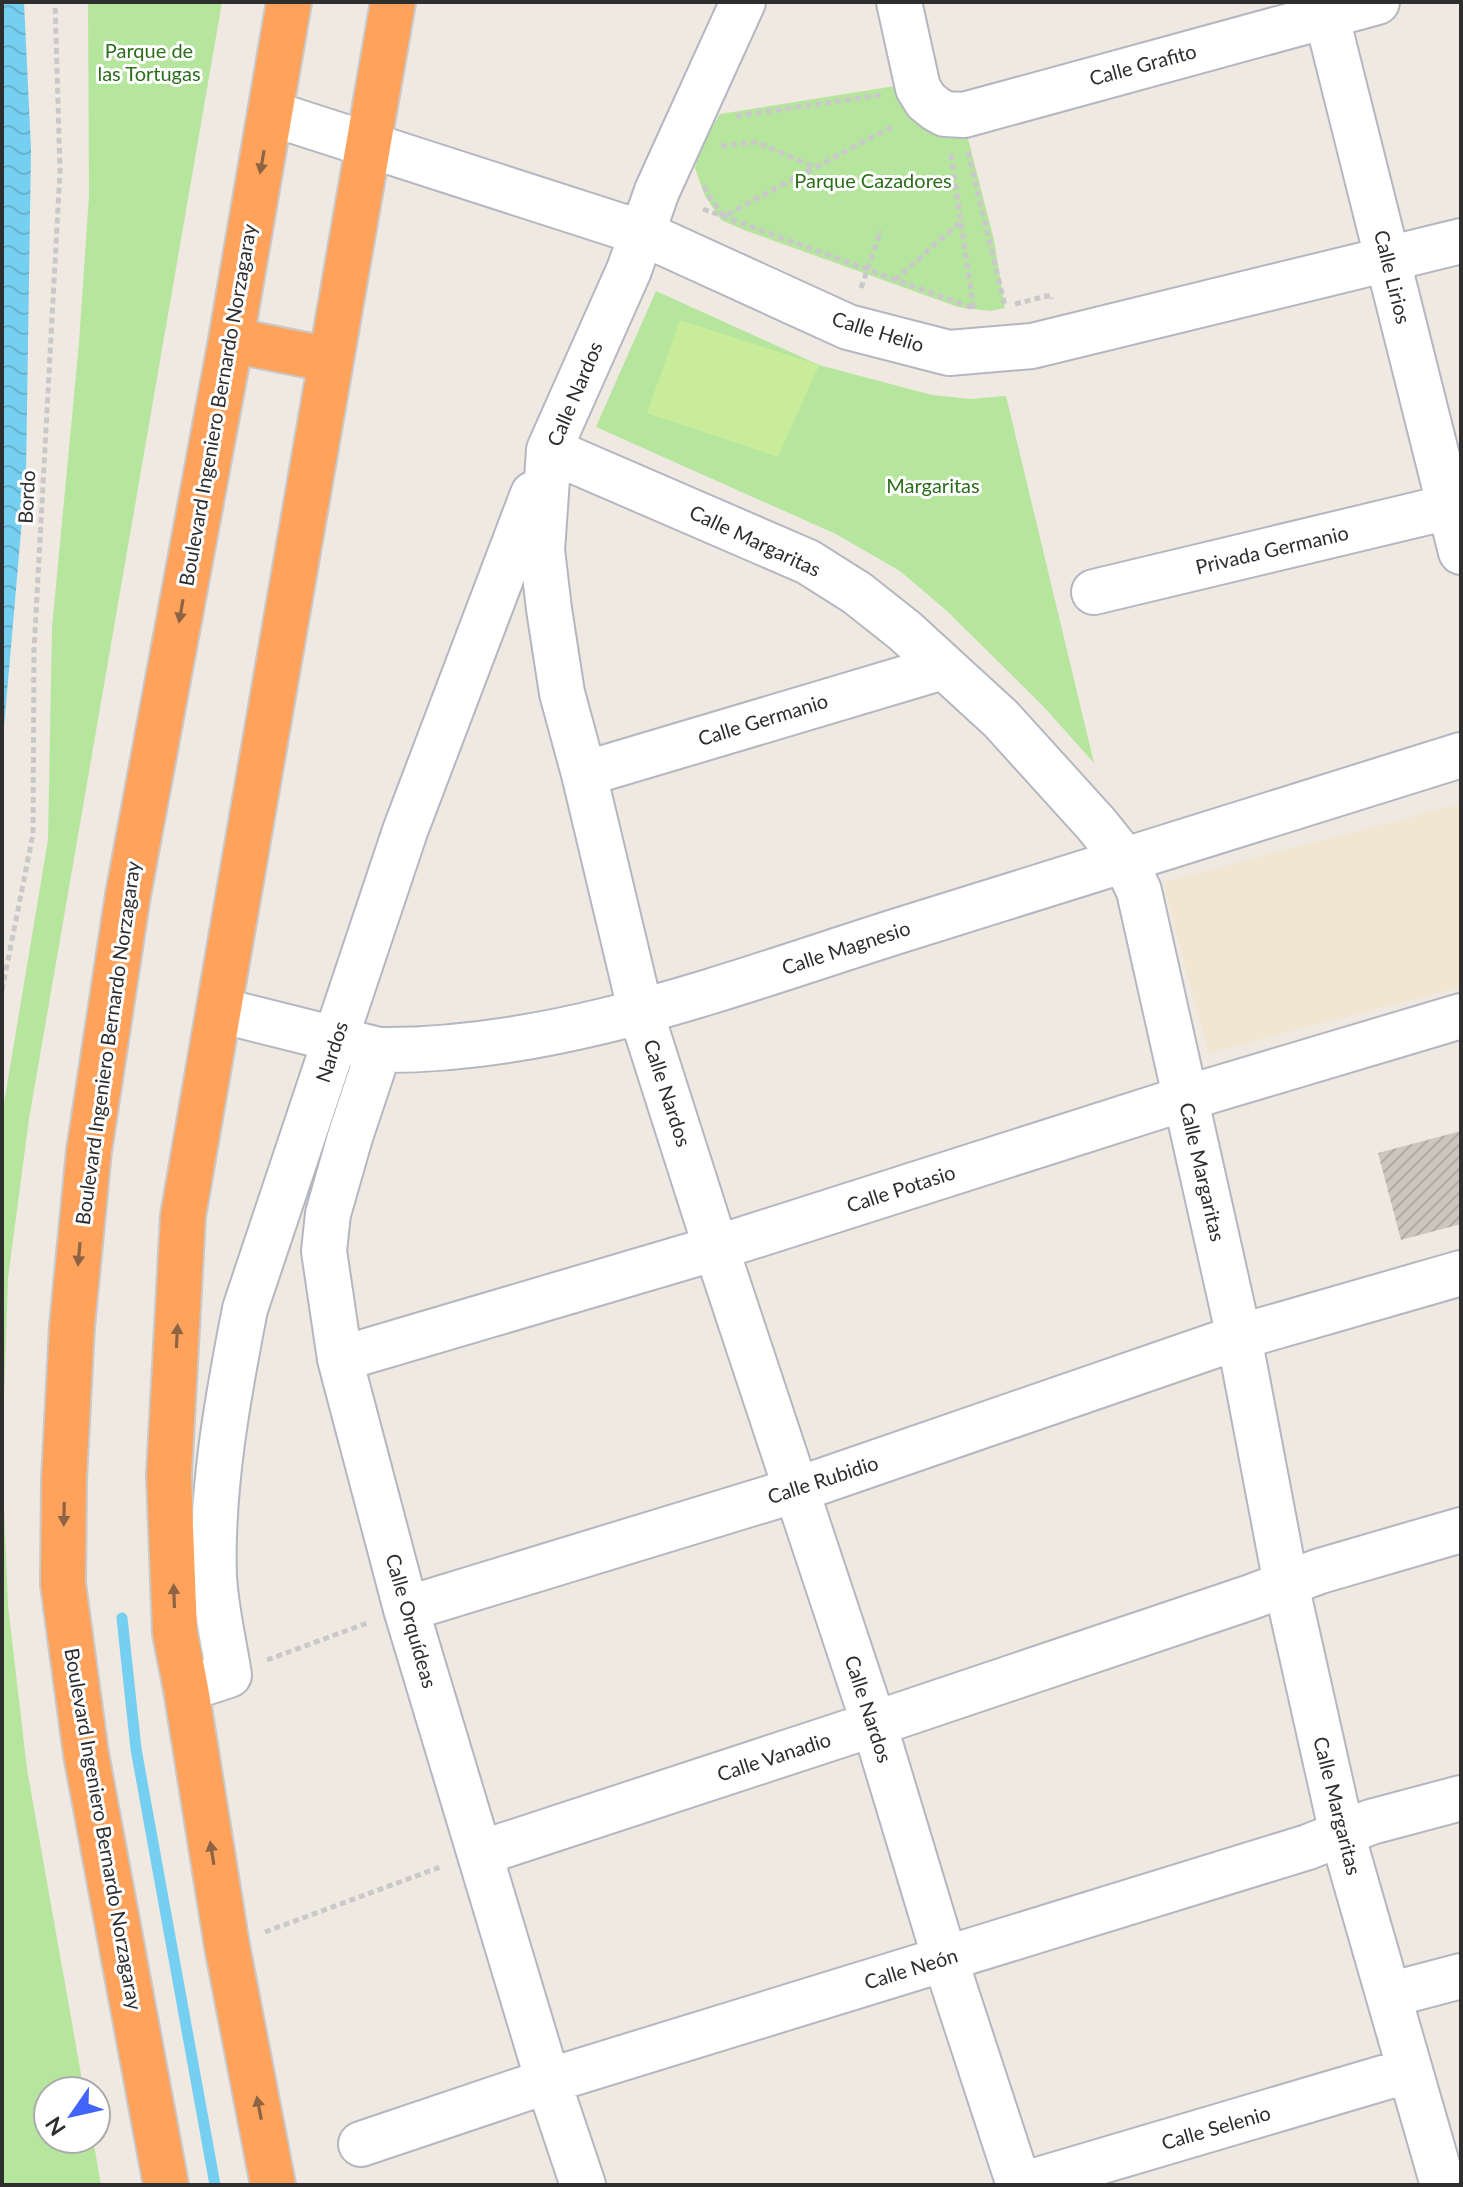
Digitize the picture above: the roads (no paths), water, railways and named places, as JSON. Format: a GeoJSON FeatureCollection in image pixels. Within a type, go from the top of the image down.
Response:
{"type":"FeatureCollection","features":[{"type":"Feature","properties":{"kind":"highway","name":"Boulevard Ingeniero Bernardo Norzagaray"},"geometry":{"type":"LineString","coordinates":[[166,2185],[86,1754],[63,1584],[64,1479],[72,1326],[91,1136],[128,895],[231,340],[289,2]]}},
{"type":"Feature","properties":{"kind":"highway"},"geometry":{"type":"LineString","coordinates":[[273,2185],[227,1946],[175,1633],[169,1475],[183,1216],[393,2]]}},
{"type":"Feature","properties":{"kind":"highway"},"geometry":{"type":"LineString","coordinates":[[231,340],[331,360]]}},
{"type":"Feature","properties":{"kind":"street","name":"Calle Nardos"},"geometry":{"type":"LineString","coordinates":[[743,2],[657,191],[629,270],[549,450],[542,550],[562,693],[641,1013],[874,1724],[945,1959],[1020,2185]]}},
{"type":"Feature","properties":{"kind":"street","name":"Calle Grafito"},"geometry":{"type":"LineString","coordinates":[[899,2],[938,105],[964,115],[1324,8],[1377,2]]}},
{"type":"Feature","properties":{"kind":"street","name":"Calle Lirios"},"geometry":{"type":"LineString","coordinates":[[1324,8],[1387,260],[1455,506],[1461,552]]}},
{"type":"Feature","properties":{"kind":"street","name":"Calle Helio"},"geometry":{"type":"LineString","coordinates":[[270,113],[642,233],[848,327],[949,353],[1032,346],[1461,241]]}},
{"type":"Feature","properties":{"kind":"street","name":"Calle Margaritas"},"geometry":{"type":"LineString","coordinates":[[549,450],[808,562],[857,593],[905,631],[1001,719],[1124,859],[1139,891],[1186,1098],[1239,1337],[1286,1584],[1342,1834],[1443,2185]]}},
{"type":"Feature","properties":{"kind":"street","name":"Nardos"},"geometry":{"type":"LineString","coordinates":[[186,1689],[229,1675],[214,1579],[217,1492],[232,1376],[245,1309],[405,831],[549,450]]}},
{"type":"Feature","properties":{"kind":"street","name":"Privada Germanio"},"geometry":{"type":"LineString","coordinates":[[1094,592],[1455,506]]}},
{"type":"Feature","properties":{"kind":"street","name":"Calle Germanio"},"geometry":{"type":"LineString","coordinates":[[584,774],[943,667]]}},
{"type":"Feature","properties":{"kind":"street","name":"Calle Magnesio"},"geometry":{"type":"LineString","coordinates":[[219,1010],[379,1050],[453,1047],[641,1013],[1461,755]]}},
{"type":"Feature","properties":{"kind":"street","name":"Calle Potasio"},"geometry":{"type":"LineString","coordinates":[[340,1359],[716,1248],[1186,1098],[1461,1016]]}},
{"type":"Feature","properties":{"kind":"street","name":"Calle Orquídeas"},"geometry":{"type":"LineString","coordinates":[[379,1050],[328,1214],[324,1251],[340,1359],[406,1609],[548,2081],[583,2185]]}},
{"type":"Feature","properties":{"kind":"street","name":"Calle Rubidio"},"geometry":{"type":"LineString","coordinates":[[406,1609],[796,1490],[1239,1337],[1461,1273]]}},
{"type":"Feature","properties":{"kind":"street","name":"Calle Vanadio"},"geometry":{"type":"LineString","coordinates":[[481,1853],[874,1724],[1320,1571],[1461,1530]]}},
{"type":"Feature","properties":{"kind":"street","name":"Calle Neón"},"geometry":{"type":"LineString","coordinates":[[361,2144],[548,2081],[1308,1847],[1371,1822],[1461,1798]]}},
{"type":"Feature","properties":{"kind":"street"},"geometry":{"type":"LineString","coordinates":[[1389,1995],[1461,1976]]}},
{"type":"Feature","properties":{"kind":"street","name":"Calle Selenio"},"geometry":{"type":"LineString","coordinates":[[1020,2185],[1410,2070]]}},
{"type":"Feature","properties":{"kind":"water"},"geometry":{"type":"Polygon","coordinates":[[[2,2],[24,2],[31,149],[26,474],[2,750],[2,2]]]}},
{"type":"Feature","properties":{"kind":"waterway"},"geometry":{"type":"LineString","coordinates":[[122,1618],[136,1749],[215,2185]]}},
{"type":"Feature","properties":{"kind":"park label","name":"Parque de las Tortugas"},"geometry":{"type":"Point","coordinates":[149,62]}},
{"type":"Feature","properties":{"kind":"park label","name":"Parque Cazadores"},"geometry":{"type":"Point","coordinates":[873,181]}},
{"type":"Feature","properties":{"kind":"park label","name":"Margaritas"},"geometry":{"type":"Point","coordinates":[933,486]}}]}
